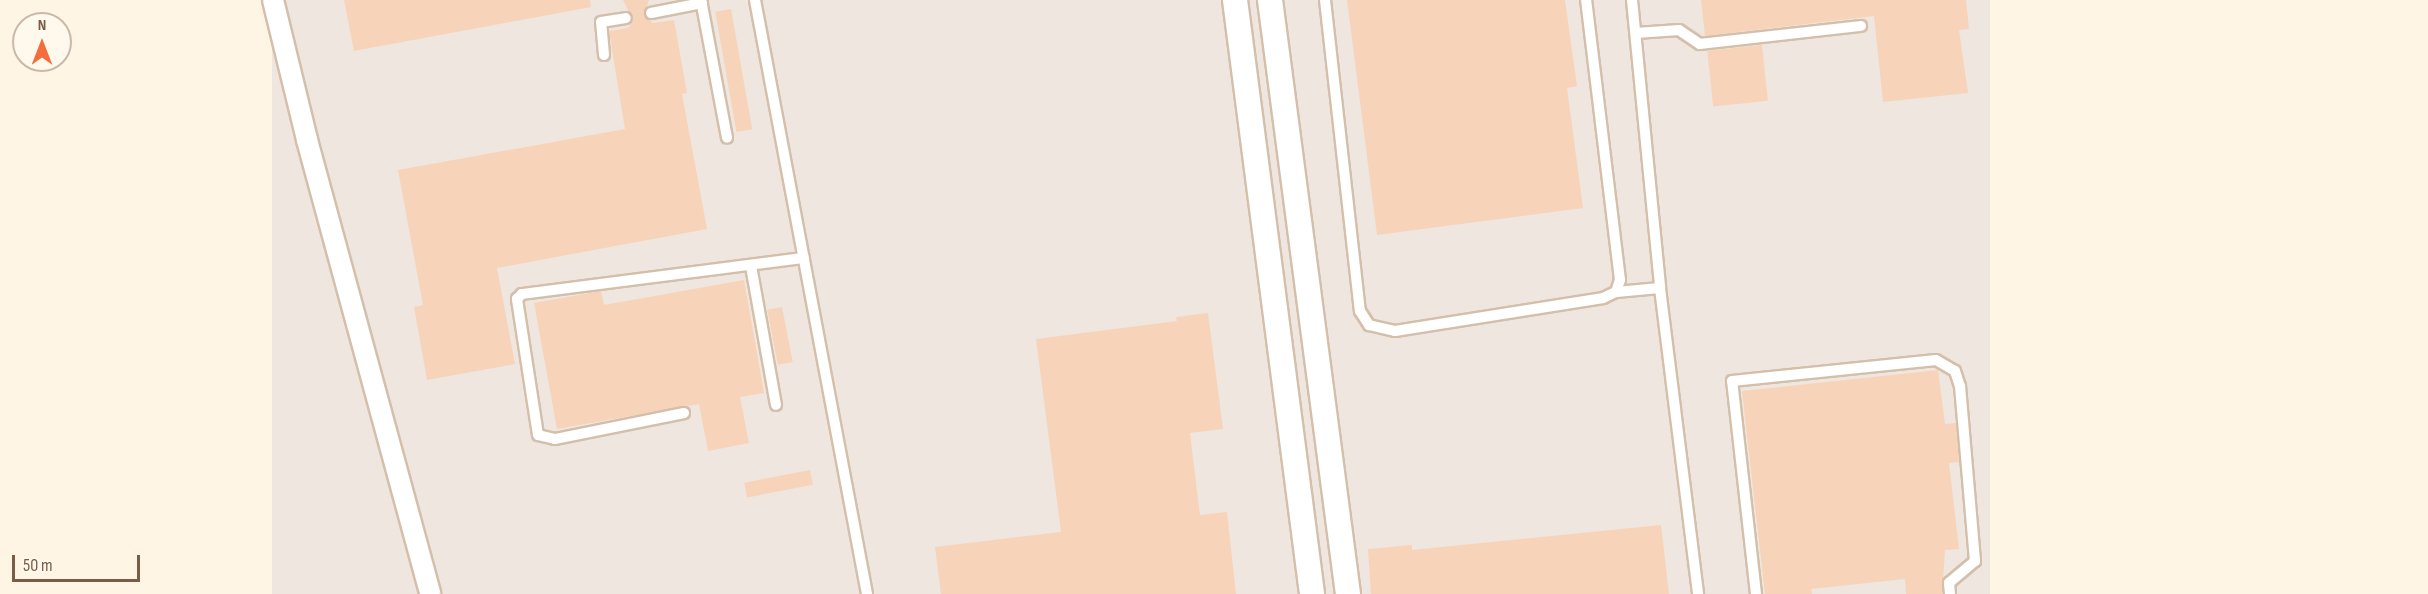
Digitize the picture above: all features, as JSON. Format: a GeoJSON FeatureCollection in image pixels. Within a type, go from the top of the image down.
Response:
{"type":"FeatureCollection","features":[{"type":"Feature","properties":{"kind":"street"},"geometry":{"type":"LineString","coordinates":[[273,0],[307,140],[430,594]]}},
{"type":"Feature","properties":{"kind":"street"},"geometry":{"type":"LineString","coordinates":[[1235,0],[1312,594]]}},
{"type":"Feature","properties":{"kind":"street"},"geometry":{"type":"LineString","coordinates":[[1270,0],[1348,594]]}},
{"type":"Feature","properties":{"kind":"street"},"geometry":{"type":"LineString","coordinates":[[1296,465],[1332,460]]}},
{"type":"Feature","properties":{"kind":"lane"},"geometry":{"type":"LineString","coordinates":[[755,0],[867,594]]}},
{"type":"Feature","properties":{"kind":"lane"},"geometry":{"type":"LineString","coordinates":[[1325,0],[1360,311],[1368,325],[1395,331],[1603,298],[1616,292],[1660,288]]}},
{"type":"Feature","properties":{"kind":"lane"},"geometry":{"type":"LineString","coordinates":[[1586,0],[1620,280],[1616,292]]}},
{"type":"Feature","properties":{"kind":"lane"},"geometry":{"type":"LineString","coordinates":[[1632,0],[1660,288],[1698,594]]}},
{"type":"Feature","properties":{"kind":"lane"},"geometry":{"type":"LineString","coordinates":[[651,13],[702,1],[727,138]]}},
{"type":"Feature","properties":{"kind":"lane"},"geometry":{"type":"LineString","coordinates":[[604,55],[601,22],[626,18]]}},
{"type":"Feature","properties":{"kind":"lane"},"geometry":{"type":"LineString","coordinates":[[1636,33],[1679,30],[1700,44],[1861,26]]}},
{"type":"Feature","properties":{"kind":"lane"},"geometry":{"type":"LineString","coordinates":[[684,413],[555,439],[538,435],[517,299],[522,294],[804,258]]}},
{"type":"Feature","properties":{"kind":"lane"},"geometry":{"type":"LineString","coordinates":[[751,266],[776,405]]}},
{"type":"Feature","properties":{"kind":"lane"},"geometry":{"type":"LineString","coordinates":[[1756,594],[1732,381],[1936,360],[1955,370],[1960,386],[1975,561],[1949,583],[1950,594]]}},
{"type":"Feature","properties":{"kind":"shaded area"},"geometry":{"type":"Polygon","coordinates":[[[272,0],[1990,0],[1990,594],[272,594],[272,0]]]}},
{"type":"Feature","properties":{"kind":"building"},"geometry":{"type":"Polygon","coordinates":[[[344,0],[590,0],[591,7],[354,51],[344,0]]]}},
{"type":"Feature","properties":{"kind":"building"},"geometry":{"type":"Polygon","coordinates":[[[623,0],[649,0],[644,14],[653,23],[674,20],[687,93],[682,94],[707,229],[497,268],[515,364],[427,380],[414,307],[423,305],[398,170],[625,129],[609,31],[628,28],[633,21],[623,0]]]}},
{"type":"Feature","properties":{"kind":"building"},"geometry":{"type":"Polygon","coordinates":[[[1347,0],[1565,0],[1577,86],[1567,88],[1583,208],[1377,235],[1347,0]]]}},
{"type":"Feature","properties":{"kind":"building"},"geometry":{"type":"Polygon","coordinates":[[[1701,0],[1966,0],[1969,29],[1959,30],[1968,93],[1883,102],[1874,16],[1705,36],[1701,0]]]}},
{"type":"Feature","properties":{"kind":"building"},"geometry":{"type":"Polygon","coordinates":[[[731,9],[752,129],[736,132],[715,12],[731,9]]]}},
{"type":"Feature","properties":{"kind":"building"},"geometry":{"type":"Polygon","coordinates":[[[1762,45],[1768,101],[1713,106],[1707,51],[1762,45]]]}},
{"type":"Feature","properties":{"kind":"building"},"geometry":{"type":"Polygon","coordinates":[[[744,280],[764,393],[740,397],[749,443],[708,451],[699,404],[557,429],[534,303],[601,291],[604,305],[744,280]]]}},
{"type":"Feature","properties":{"kind":"building"},"geometry":{"type":"Polygon","coordinates":[[[782,307],[793,362],[778,365],[767,310],[782,307]]]}},
{"type":"Feature","properties":{"kind":"building"},"geometry":{"type":"Polygon","coordinates":[[[1208,313],[1223,429],[1190,433],[1200,515],[1227,512],[1236,594],[941,594],[935,547],[1061,532],[1036,339],[1177,321],[1176,317],[1208,313]]]}},
{"type":"Feature","properties":{"kind":"building"},"geometry":{"type":"Polygon","coordinates":[[[1938,370],[1945,424],[1956,423],[1959,462],[1949,463],[1959,549],[1945,550],[1942,594],[1906,594],[1905,579],[1811,589],[1812,594],[1765,594],[1742,391],[1938,370]]]}},
{"type":"Feature","properties":{"kind":"building"},"geometry":{"type":"Polygon","coordinates":[[[810,470],[813,485],[747,498],[744,483],[810,470]]]}},
{"type":"Feature","properties":{"kind":"building"},"geometry":{"type":"Polygon","coordinates":[[[1661,525],[1669,594],[1371,594],[1368,549],[1412,545],[1412,550],[1661,525]]]}}]}
